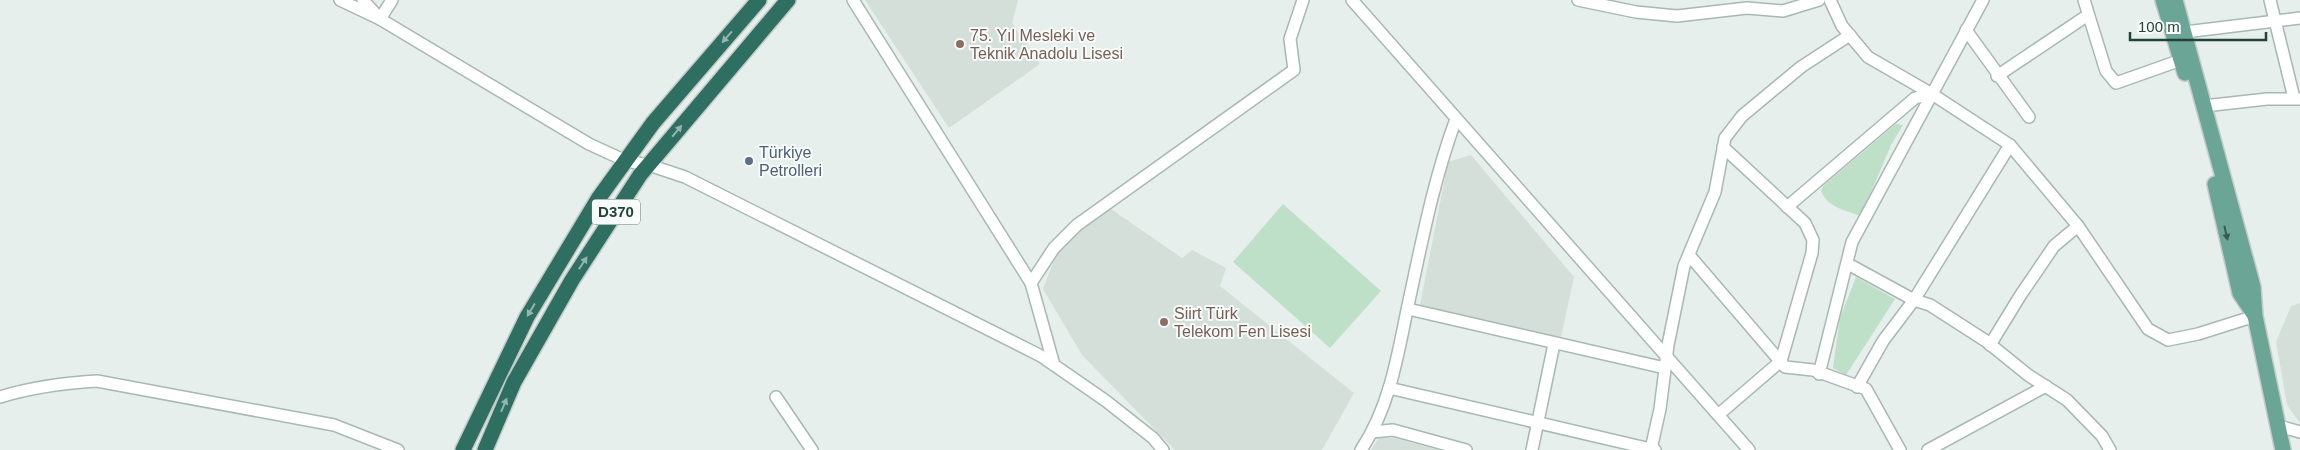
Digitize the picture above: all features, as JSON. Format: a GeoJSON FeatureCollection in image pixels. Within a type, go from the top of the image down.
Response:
{"type":"FeatureCollection","features":[{"type":"Feature","properties":{"kind":"highway","name":"D370"},"geometry":{"type":"LineString","coordinates":[[463,450],[527,318],[598,199],[653,123],[759,0]]}},
{"type":"Feature","properties":{"kind":"highway","name":"D370"},"geometry":{"type":"LineString","coordinates":[[485,450],[514,382],[572,280],[648,165],[788,0]]}},
{"type":"Feature","properties":{"kind":"main road"},"geometry":{"type":"LineString","coordinates":[[2162,0],[2182,60],[2217,189],[2240,293],[2255,316]]}},
{"type":"Feature","properties":{"kind":"main road"},"geometry":{"type":"LineString","coordinates":[[2175,0],[2253,287],[2255,316],[2283,450]]}},
{"type":"Feature","properties":{"kind":"street"},"geometry":{"type":"LineString","coordinates":[[340,0],[380,19],[589,144],[626,161],[648,165],[685,177],[1041,356],[1114,407],[1153,438],[1163,450]]}},
{"type":"Feature","properties":{"kind":"street"},"geometry":{"type":"LineString","coordinates":[[363,0],[380,19]]}},
{"type":"Feature","properties":{"kind":"street"},"geometry":{"type":"LineString","coordinates":[[380,19],[392,0]]}},
{"type":"Feature","properties":{"kind":"street"},"geometry":{"type":"LineString","coordinates":[[853,0],[1031,283],[1054,365]]}},
{"type":"Feature","properties":{"kind":"street"},"geometry":{"type":"LineString","coordinates":[[1031,283],[1054,248],[1077,225],[1294,70],[1290,39],[1303,0]]}},
{"type":"Feature","properties":{"kind":"street"},"geometry":{"type":"LineString","coordinates":[[1352,0],[1666,363],[1718,415],[1749,450]]}},
{"type":"Feature","properties":{"kind":"street"},"geometry":{"type":"LineString","coordinates":[[1578,0],[1636,12],[1677,16],[1747,8],[1783,11],[1820,0]]}},
{"type":"Feature","properties":{"kind":"street"},"geometry":{"type":"LineString","coordinates":[[1830,0],[1842,26],[1868,57],[1932,94],[2010,145],[2078,226],[2148,329],[2168,340],[2198,334],[2255,316]]}},
{"type":"Feature","properties":{"kind":"street"},"geometry":{"type":"LineString","coordinates":[[1819,374],[1852,242],[1982,0]]}},
{"type":"Feature","properties":{"kind":"street"},"geometry":{"type":"LineString","coordinates":[[2084,0],[2106,71],[2116,83],[2182,60]]}},
{"type":"Feature","properties":{"kind":"street"},"geometry":{"type":"LineString","coordinates":[[2204,106],[2297,99],[2270,0]]}},
{"type":"Feature","properties":{"kind":"street"},"geometry":{"type":"LineString","coordinates":[[1997,76],[2088,15]]}},
{"type":"Feature","properties":{"kind":"street"},"geometry":{"type":"LineString","coordinates":[[2184,32],[2300,18]]}},
{"type":"Feature","properties":{"kind":"street"},"geometry":{"type":"LineString","coordinates":[[1966,30],[1997,76],[2029,116]]}},
{"type":"Feature","properties":{"kind":"street"},"geometry":{"type":"LineString","coordinates":[[1390,388],[1538,421],[1653,450],[1666,363],[1684,266],[1715,192],[1725,138],[1742,116],[1801,67],[1850,35]]}},
{"type":"Feature","properties":{"kind":"street"},"geometry":{"type":"LineString","coordinates":[[1787,207],[1914,98],[1932,94]]}},
{"type":"Feature","properties":{"kind":"street"},"geometry":{"type":"LineString","coordinates":[[1361,450],[1372,432],[1390,388],[1441,160],[1456,119]]}},
{"type":"Feature","properties":{"kind":"street"},"geometry":{"type":"LineString","coordinates":[[1857,387],[1883,341],[1914,300],[2010,145]]}},
{"type":"Feature","properties":{"kind":"street"},"geometry":{"type":"LineString","coordinates":[[1718,415],[1781,362],[1799,306],[1812,253],[1813,240],[1805,223],[1723,146]]}},
{"type":"Feature","properties":{"kind":"street"},"geometry":{"type":"LineString","coordinates":[[1990,345],[2054,246],[2078,226]]}},
{"type":"Feature","properties":{"kind":"street"},"geometry":{"type":"LineString","coordinates":[[1689,255],[1785,367],[1813,370],[1819,374],[1866,390],[1900,450]]}},
{"type":"Feature","properties":{"kind":"street"},"geometry":{"type":"LineString","coordinates":[[1848,264],[1914,300],[1930,305],[1990,345],[2028,375],[2068,400],[2102,436],[2110,450]]}},
{"type":"Feature","properties":{"kind":"street"},"geometry":{"type":"LineString","coordinates":[[1408,309],[1554,344],[1666,363]]}},
{"type":"Feature","properties":{"kind":"street"},"geometry":{"type":"LineString","coordinates":[[1532,450],[1554,344]]}},
{"type":"Feature","properties":{"kind":"street"},"geometry":{"type":"LineString","coordinates":[[0,397],[25,389],[97,381],[334,425],[398,450]]}},
{"type":"Feature","properties":{"kind":"street"},"geometry":{"type":"LineString","coordinates":[[1928,450],[2046,386]]}},
{"type":"Feature","properties":{"kind":"street"},"geometry":{"type":"LineString","coordinates":[[776,398],[812,450]]}},
{"type":"Feature","properties":{"kind":"street"},"geometry":{"type":"LineString","coordinates":[[2279,426],[2300,432]]}},
{"type":"Feature","properties":{"kind":"street"},"geometry":{"type":"LineString","coordinates":[[1372,432],[1393,430],[1466,450]]}},
{"type":"Feature","properties":{"kind":"shaded area","name":"75. Yıl Mesleki ve Teknik Anadolu Lisesi"},"geometry":{"type":"Polygon","coordinates":[[[865,0],[1018,0],[1012,23],[1040,64],[949,128],[865,0]]]}},
{"type":"Feature","properties":{"kind":"shaded area"},"geometry":{"type":"Polygon","coordinates":[[[1471,155],[1574,277],[1560,342],[1420,305],[1448,162],[1471,155]]]}},
{"type":"Feature","properties":{"kind":"shaded area","name":"Siirt Türk Telekom Fen Lisesi"},"geometry":{"type":"Polygon","coordinates":[[[1111,209],[1182,258],[1192,250],[1226,268],[1220,286],[1354,393],[1322,450],[1175,450],[1082,355],[1043,289],[1053,263],[1066,241],[1111,209]]]}},
{"type":"Feature","properties":{"kind":"shaded area"},"geometry":{"type":"Polygon","coordinates":[[[2300,303],[2300,423],[2287,405],[2276,342],[2291,306],[2300,303]]]}},
{"type":"Feature","properties":{"kind":"shaded area"},"geometry":{"type":"Polygon","coordinates":[[[1379,438],[1393,438],[1439,450],[1371,450],[1379,438]]]}},
{"type":"Feature","properties":{"kind":"green space"},"geometry":{"type":"Polygon","coordinates":[[[1896,124],[1903,125],[1891,145],[1861,216],[1838,208],[1828,201],[1821,191],[1823,186],[1896,124]]]}},
{"type":"Feature","properties":{"kind":"green space"},"geometry":{"type":"Polygon","coordinates":[[[1283,204],[1381,291],[1330,348],[1233,262],[1283,204]]]}},
{"type":"Feature","properties":{"kind":"green space"},"geometry":{"type":"Polygon","coordinates":[[[1856,277],[1895,299],[1846,375],[1833,368],[1840,318],[1856,277]]]}},
{"type":"Feature","properties":{"kind":"place","name":"75. Yıl Mesleki ve Teknik Anadolu Lisesi"},"geometry":{"type":"Point","coordinates":[960,44]}},
{"type":"Feature","properties":{"kind":"place","name":"Türkiye Petrolleri"},"geometry":{"type":"Point","coordinates":[749,161]}},
{"type":"Feature","properties":{"kind":"place","name":"Siirt Türk Telekom Fen Lisesi"},"geometry":{"type":"Point","coordinates":[1164,322]}}]}
